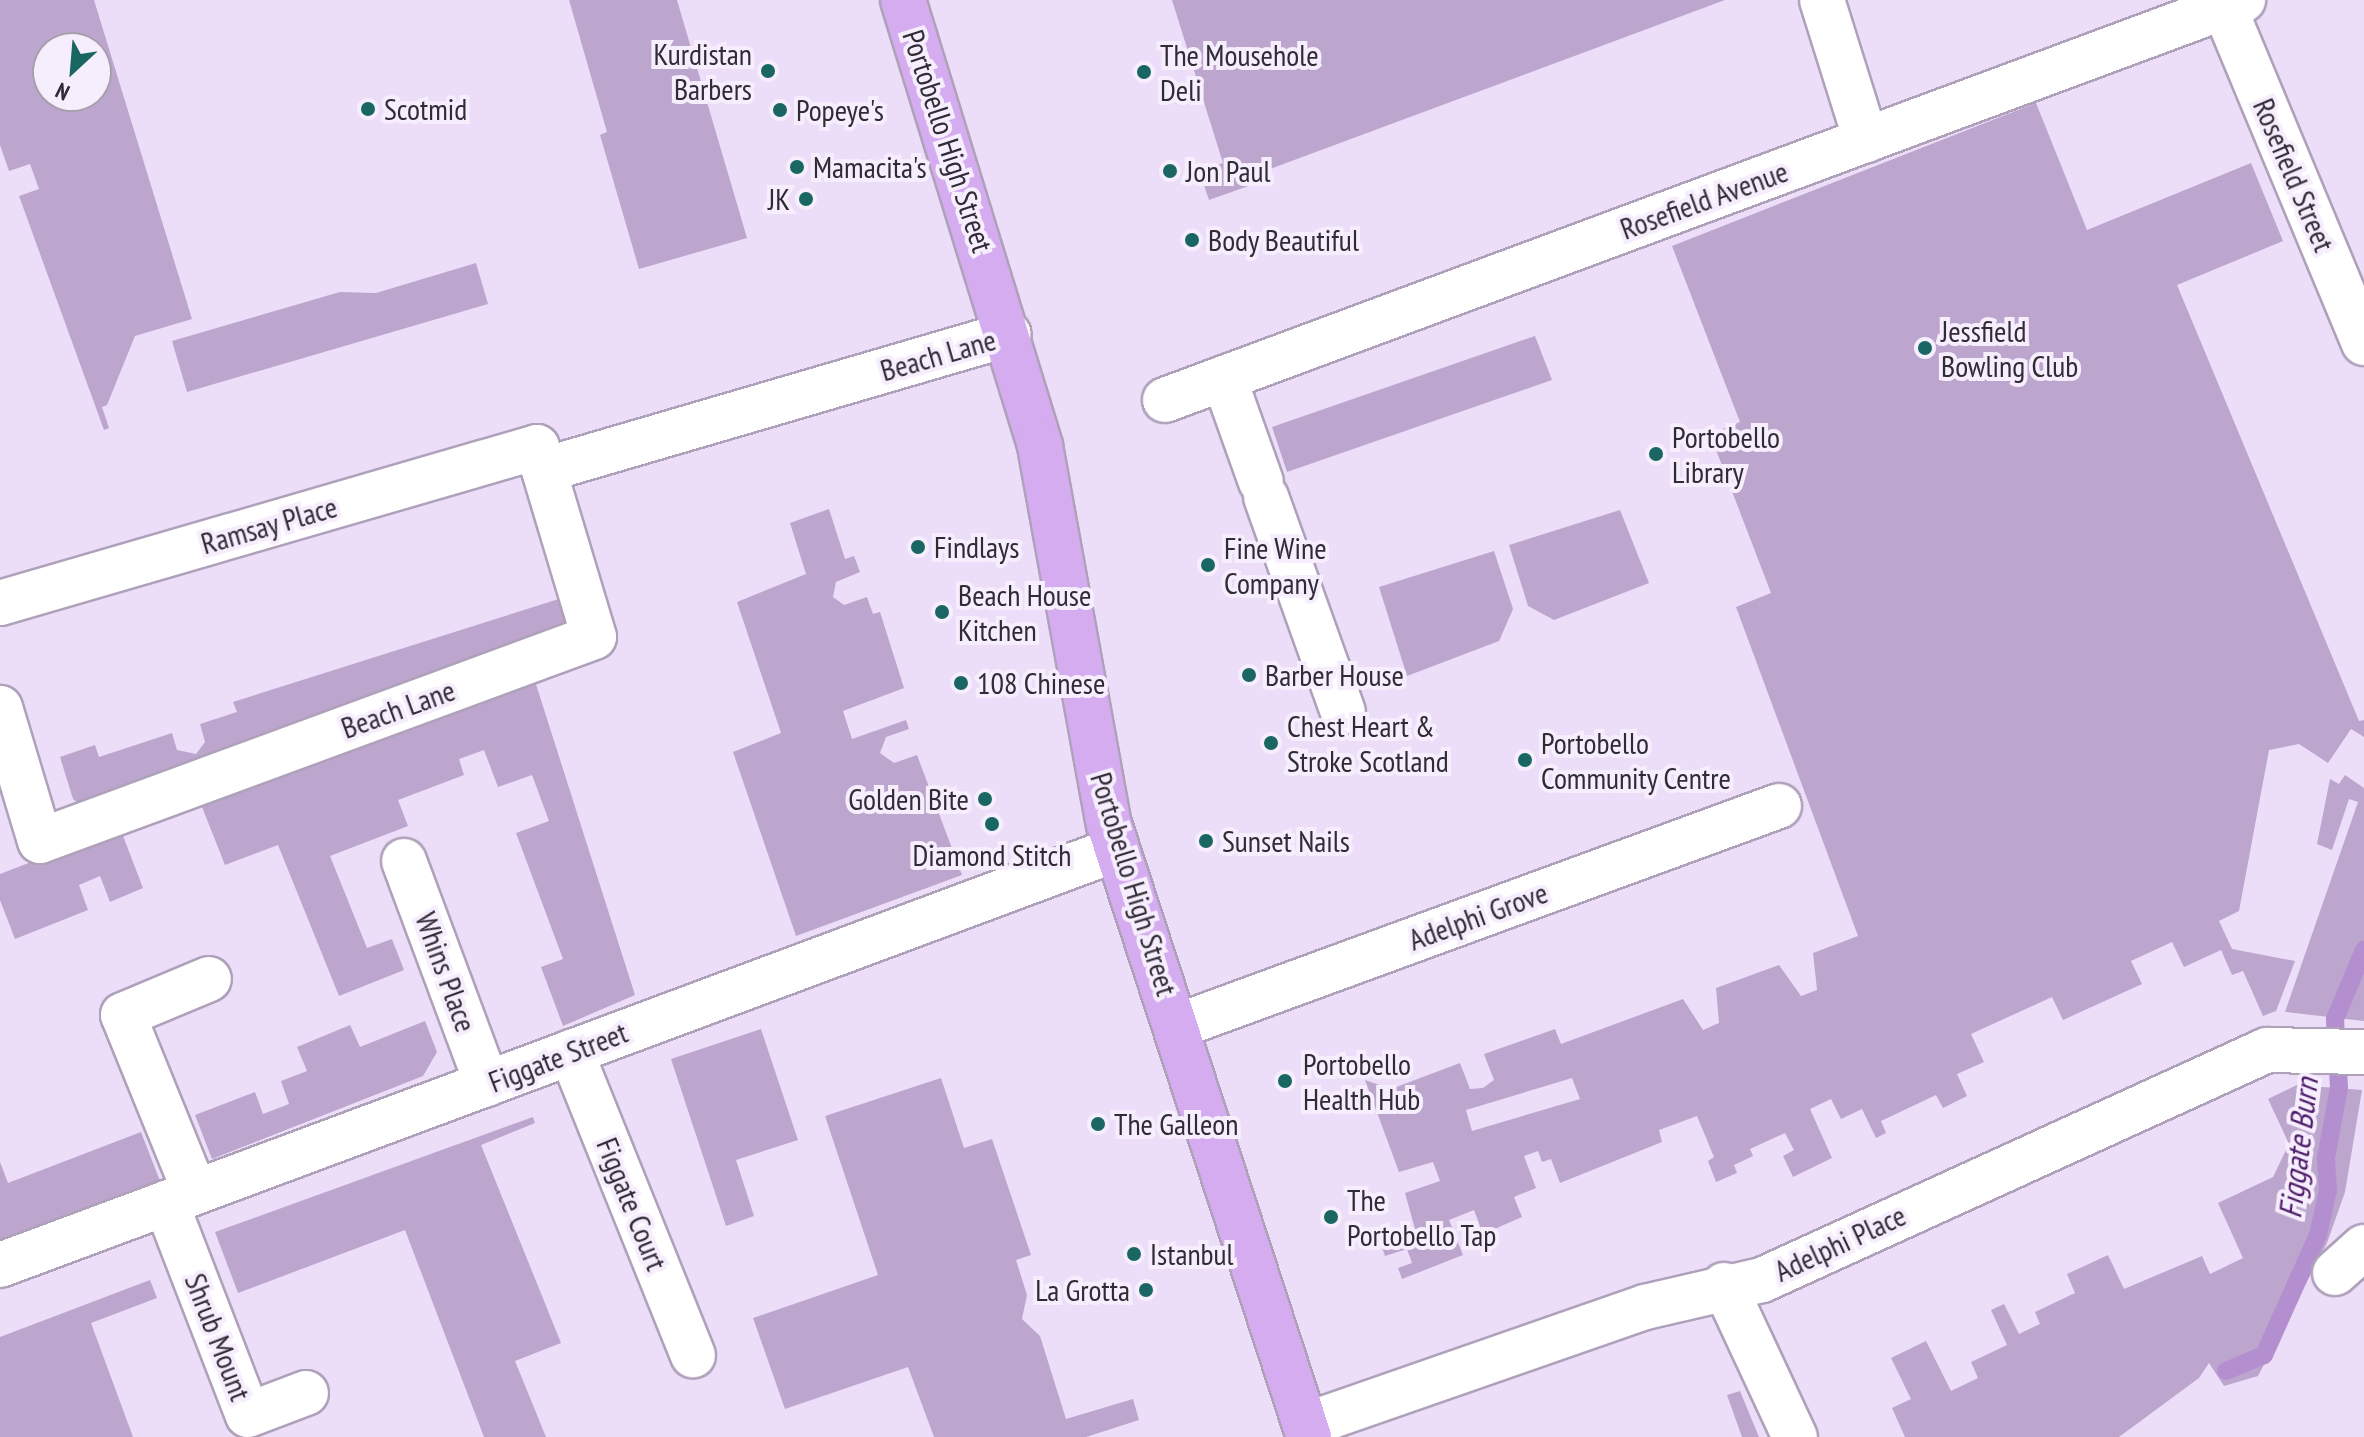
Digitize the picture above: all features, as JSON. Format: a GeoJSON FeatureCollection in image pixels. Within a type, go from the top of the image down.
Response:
{"type":"FeatureCollection","features":[{"type":"Feature","properties":{"kind":"main road","name":"Portobello High Street"},"geometry":{"type":"LineString","coordinates":[[903,0],[1009,334],[1040,446],[1117,849],[1178,1026],[1308,1431]]}},
{"type":"Feature","properties":{"kind":"street"},"geometry":{"type":"LineString","coordinates":[[1822,0],[1866,140]]}},
{"type":"Feature","properties":{"kind":"street","name":"Rosefield Avenue"},"geometry":{"type":"LineString","coordinates":[[1165,400],[2233,4]]}},
{"type":"Feature","properties":{"kind":"street","name":"Rosefield Street"},"geometry":{"type":"LineString","coordinates":[[2233,4],[2364,343]]}},
{"type":"Feature","properties":{"kind":"street","name":"Beach Lane"},"geometry":{"type":"LineString","coordinates":[[0,708],[40,841],[594,637],[541,459],[1009,334]]}},
{"type":"Feature","properties":{"kind":"street"},"geometry":{"type":"LineString","coordinates":[[1224,378],[1343,712]]}},
{"type":"Feature","properties":{"kind":"street","name":"Ramsay Place"},"geometry":{"type":"LineString","coordinates":[[0,603],[541,459]]}},
{"type":"Feature","properties":{"kind":"street","name":"Adelphi Grove"},"geometry":{"type":"LineString","coordinates":[[1178,1026],[1779,806]]}},
{"type":"Feature","properties":{"kind":"street","name":"Figgate Street"},"geometry":{"type":"LineString","coordinates":[[0,1265],[1117,849]]}},
{"type":"Feature","properties":{"kind":"street","name":"Whins Place"},"geometry":{"type":"LineString","coordinates":[[404,861],[487,1084]]}},
{"type":"Feature","properties":{"kind":"street"},"geometry":{"type":"LineString","coordinates":[[180,1197],[123,1015],[209,979]]}},
{"type":"Feature","properties":{"kind":"street","name":"Adelphi Place"},"geometry":{"type":"LineString","coordinates":[[1308,1431],[1645,1307],[1724,1285],[1762,1280],[2267,1050],[2364,1052]]}},
{"type":"Feature","properties":{"kind":"street","name":"Figgate Court"},"geometry":{"type":"LineString","coordinates":[[571,1052],[693,1355]]}},
{"type":"Feature","properties":{"kind":"street","name":"Shrub Mount"},"geometry":{"type":"LineString","coordinates":[[180,1197],[248,1415],[306,1393]]}},
{"type":"Feature","properties":{"kind":"street"},"geometry":{"type":"LineString","coordinates":[[1724,1285],[1795,1437]]}},
{"type":"Feature","properties":{"kind":"shaded area"},"geometry":{"type":"Polygon","coordinates":[[[0,0],[94,0],[104,32],[32,32],[32,112],[112,112],[112,59],[192,319],[135,336],[107,405],[102,407],[109,428],[104,430],[19,196],[39,189],[30,164],[9,171],[0,145],[0,0]]]}},
{"type":"Feature","properties":{"kind":"shaded area"},"geometry":{"type":"Polygon","coordinates":[[[569,0],[677,0],[747,238],[639,269],[600,135],[607,132],[569,0]]]}},
{"type":"Feature","properties":{"kind":"shaded area"},"geometry":{"type":"Polygon","coordinates":[[[1172,0],[1725,0],[1254,175],[1257,183],[1209,200],[1199,171],[1223,163],[1172,0]]]}},
{"type":"Feature","properties":{"kind":"shaded area"},"geometry":{"type":"Polygon","coordinates":[[[2036,103],[2087,230],[2251,163],[2283,241],[2177,285],[2359,721],[2364,720],[2364,737],[2351,729],[2328,763],[2299,744],[2269,750],[2239,911],[2219,921],[2232,949],[2295,961],[2276,1011],[2263,1016],[2243,971],[2232,975],[2221,950],[2184,967],[2172,942],[2131,961],[2142,984],[2063,1020],[2052,997],[1971,1034],[1984,1062],[1957,1074],[1967,1096],[1943,1108],[1936,1095],[1881,1121],[1886,1133],[1876,1138],[1862,1109],[1841,1119],[1831,1099],[1810,1109],[1832,1158],[1793,1177],[1783,1156],[1794,1150],[1785,1133],[1750,1149],[1753,1156],[1734,1165],[1737,1173],[1716,1182],[1708,1161],[1714,1157],[1697,1116],[1659,1130],[1662,1142],[1560,1183],[1551,1159],[1542,1162],[1538,1151],[1524,1156],[1536,1188],[1514,1197],[1522,1217],[1483,1234],[1474,1210],[1449,1220],[1463,1255],[1402,1279],[1398,1268],[1412,1263],[1407,1249],[1385,1256],[1380,1241],[1415,1229],[1405,1193],[1440,1181],[1433,1162],[1399,1172],[1365,1080],[1391,1089],[1460,1063],[1470,1089],[1483,1088],[1494,1080],[1484,1054],[1555,1029],[1561,1044],[1683,999],[1703,1030],[1719,1023],[1716,988],[1779,965],[1801,996],[1817,990],[1813,953],[1858,936],[1736,607],[1771,593],[1710,434],[1740,422],[1672,246],[2036,103]],[[1572,1078],[1466,1110],[1472,1131],[1580,1099],[1572,1078]]]}},
{"type":"Feature","properties":{"kind":"shaded area"},"geometry":{"type":"Polygon","coordinates":[[[476,263],[488,304],[187,392],[172,341],[340,292],[376,293],[476,263]]]}},
{"type":"Feature","properties":{"kind":"shaded area"},"geometry":{"type":"Polygon","coordinates":[[[1535,336],[1552,380],[1287,472],[1272,427],[1535,336]]]}},
{"type":"Feature","properties":{"kind":"shaded area"},"geometry":{"type":"Polygon","coordinates":[[[829,509],[845,559],[854,556],[860,572],[836,582],[833,597],[844,605],[867,597],[873,614],[880,612],[904,688],[843,711],[852,739],[906,720],[909,729],[886,737],[880,753],[894,763],[917,755],[962,875],[796,936],[733,752],[781,733],[737,602],[806,574],[790,523],[829,509]]]}},
{"type":"Feature","properties":{"kind":"shaded area"},"geometry":{"type":"Polygon","coordinates":[[[1620,510],[1649,583],[1554,620],[1528,606],[1509,545],[1620,510]]]}},
{"type":"Feature","properties":{"kind":"shaded area"},"geometry":{"type":"Polygon","coordinates":[[[1494,551],[1513,609],[1499,641],[1407,676],[1379,587],[1494,551]]]}},
{"type":"Feature","properties":{"kind":"shaded area"},"geometry":{"type":"Polygon","coordinates":[[[565,597],[569,626],[82,806],[73,799],[60,757],[95,745],[99,757],[172,733],[177,750],[196,754],[205,742],[200,724],[237,712],[233,702],[565,597]]]}},
{"type":"Feature","properties":{"kind":"shaded area"},"geometry":{"type":"Polygon","coordinates":[[[534,678],[635,995],[563,1026],[541,967],[563,959],[516,833],[549,821],[532,775],[498,787],[484,750],[459,759],[464,775],[398,800],[408,826],[330,856],[367,948],[392,939],[404,970],[339,996],[278,845],[225,865],[202,807],[534,678]]]}},
{"type":"Feature","properties":{"kind":"shaded area"},"geometry":{"type":"Polygon","coordinates":[[[2345,775],[2364,788],[2364,1021],[2285,1012],[2358,802],[2349,799],[2332,850],[2317,844],[2330,779],[2339,784],[2345,775]]]}},
{"type":"Feature","properties":{"kind":"shaded area"},"geometry":{"type":"Polygon","coordinates":[[[120,828],[143,888],[110,902],[100,876],[79,885],[88,910],[15,939],[0,900],[0,874],[120,828]]]}},
{"type":"Feature","properties":{"kind":"shaded area"},"geometry":{"type":"Polygon","coordinates":[[[425,1021],[437,1052],[423,1076],[212,1159],[195,1115],[255,1092],[263,1114],[289,1104],[281,1081],[307,1071],[297,1047],[350,1025],[360,1047],[425,1021]]]}},
{"type":"Feature","properties":{"kind":"shaded area"},"geometry":{"type":"Polygon","coordinates":[[[761,1029],[798,1140],[736,1160],[754,1216],[726,1226],[671,1059],[761,1029]]]}},
{"type":"Feature","properties":{"kind":"shaded area"},"geometry":{"type":"Polygon","coordinates":[[[941,1078],[964,1148],[992,1139],[1031,1255],[1016,1260],[1027,1295],[1022,1319],[1040,1336],[1066,1419],[1133,1399],[1139,1420],[1086,1437],[934,1437],[908,1367],[785,1409],[753,1318],[878,1275],[825,1116],[941,1078]]]}},
{"type":"Feature","properties":{"kind":"shaded area"},"geometry":{"type":"Polygon","coordinates":[[[2297,1085],[2362,1090],[2345,1192],[2327,1243],[2258,1376],[2224,1386],[2209,1363],[2199,1378],[2119,1437],[1905,1437],[1892,1408],[1911,1399],[1891,1358],[1926,1341],[1951,1391],[1978,1378],[1971,1362],[2007,1345],[1991,1310],[2004,1304],[2019,1334],[2040,1324],[2035,1312],[2075,1293],[2067,1274],[2108,1255],[2124,1289],[2202,1256],[2210,1274],[2243,1258],[2218,1203],[2273,1177],[2289,1144],[2268,1099],[2297,1085]]]}},
{"type":"Feature","properties":{"kind":"shaded area"},"geometry":{"type":"Polygon","coordinates":[[[533,1117],[535,1123],[481,1145],[561,1343],[515,1361],[546,1437],[484,1437],[405,1230],[238,1293],[215,1232],[533,1117]]]}},
{"type":"Feature","properties":{"kind":"shaded area"},"geometry":{"type":"Polygon","coordinates":[[[141,1132],[160,1181],[0,1240],[0,1162],[8,1183],[141,1132]]]}},
{"type":"Feature","properties":{"kind":"shaded area"},"geometry":{"type":"Polygon","coordinates":[[[150,1280],[157,1298],[91,1323],[133,1437],[0,1437],[0,1337],[150,1280]]]}},
{"type":"Feature","properties":{"kind":"shaded area"},"geometry":{"type":"Polygon","coordinates":[[[1740,1391],[1759,1437],[1742,1437],[1727,1395],[1740,1391]]]}},
{"type":"Feature","properties":{"kind":"waterway","name":"Figgate Burn"},"geometry":{"type":"LineString","coordinates":[[2226,1371],[2264,1355],[2318,1235],[2328,1190],[2326,1158],[2339,1087],[2335,1019],[2364,950]]}},
{"type":"Feature","properties":{"kind":"place","name":"Kurdistan Barbers"},"geometry":{"type":"Point","coordinates":[768,71]}},
{"type":"Feature","properties":{"kind":"place","name":"The Mousehole Deli"},"geometry":{"type":"Point","coordinates":[1144,72]}},
{"type":"Feature","properties":{"kind":"place","name":"Scotmid"},"geometry":{"type":"Point","coordinates":[368,109]}},
{"type":"Feature","properties":{"kind":"place","name":"Popeye's"},"geometry":{"type":"Point","coordinates":[780,110]}},
{"type":"Feature","properties":{"kind":"place","name":"Mamacita's"},"geometry":{"type":"Point","coordinates":[797,167]}},
{"type":"Feature","properties":{"kind":"place","name":"Jon Paul"},"geometry":{"type":"Point","coordinates":[1170,171]}},
{"type":"Feature","properties":{"kind":"place","name":"JK"},"geometry":{"type":"Point","coordinates":[806,199]}},
{"type":"Feature","properties":{"kind":"place","name":"Body Beautiful"},"geometry":{"type":"Point","coordinates":[1192,240]}},
{"type":"Feature","properties":{"kind":"place","name":"Jessfield Bowling Club"},"geometry":{"type":"Point","coordinates":[1925,348]}},
{"type":"Feature","properties":{"kind":"place","name":"Portobello Library"},"geometry":{"type":"Point","coordinates":[1656,454]}},
{"type":"Feature","properties":{"kind":"place","name":"Findlays"},"geometry":{"type":"Point","coordinates":[918,547]}},
{"type":"Feature","properties":{"kind":"place","name":"Fine Wine Company"},"geometry":{"type":"Point","coordinates":[1208,565]}},
{"type":"Feature","properties":{"kind":"place","name":"Beach House Kitchen"},"geometry":{"type":"Point","coordinates":[942,612]}},
{"type":"Feature","properties":{"kind":"place","name":"Barber House"},"geometry":{"type":"Point","coordinates":[1249,675]}},
{"type":"Feature","properties":{"kind":"place","name":"108 Chinese"},"geometry":{"type":"Point","coordinates":[961,683]}},
{"type":"Feature","properties":{"kind":"place","name":"Chest Heart & Stroke Scotland"},"geometry":{"type":"Point","coordinates":[1271,743]}},
{"type":"Feature","properties":{"kind":"place","name":"Portobello Community Centre"},"geometry":{"type":"Point","coordinates":[1525,760]}},
{"type":"Feature","properties":{"kind":"place","name":"Golden Bite"},"geometry":{"type":"Point","coordinates":[985,799]}},
{"type":"Feature","properties":{"kind":"place","name":"Diamond Stitch"},"geometry":{"type":"Point","coordinates":[992,824]}},
{"type":"Feature","properties":{"kind":"place","name":"Sunset Nails"},"geometry":{"type":"Point","coordinates":[1206,841]}},
{"type":"Feature","properties":{"kind":"place","name":"Portobello Health Hub"},"geometry":{"type":"Point","coordinates":[1285,1081]}},
{"type":"Feature","properties":{"kind":"place","name":"The Galleon"},"geometry":{"type":"Point","coordinates":[1098,1124]}},
{"type":"Feature","properties":{"kind":"place","name":"The Portobello Tap"},"geometry":{"type":"Point","coordinates":[1331,1217]}},
{"type":"Feature","properties":{"kind":"place","name":"Istanbul"},"geometry":{"type":"Point","coordinates":[1134,1254]}},
{"type":"Feature","properties":{"kind":"place","name":"La Grotta"},"geometry":{"type":"Point","coordinates":[1146,1290]}}]}
